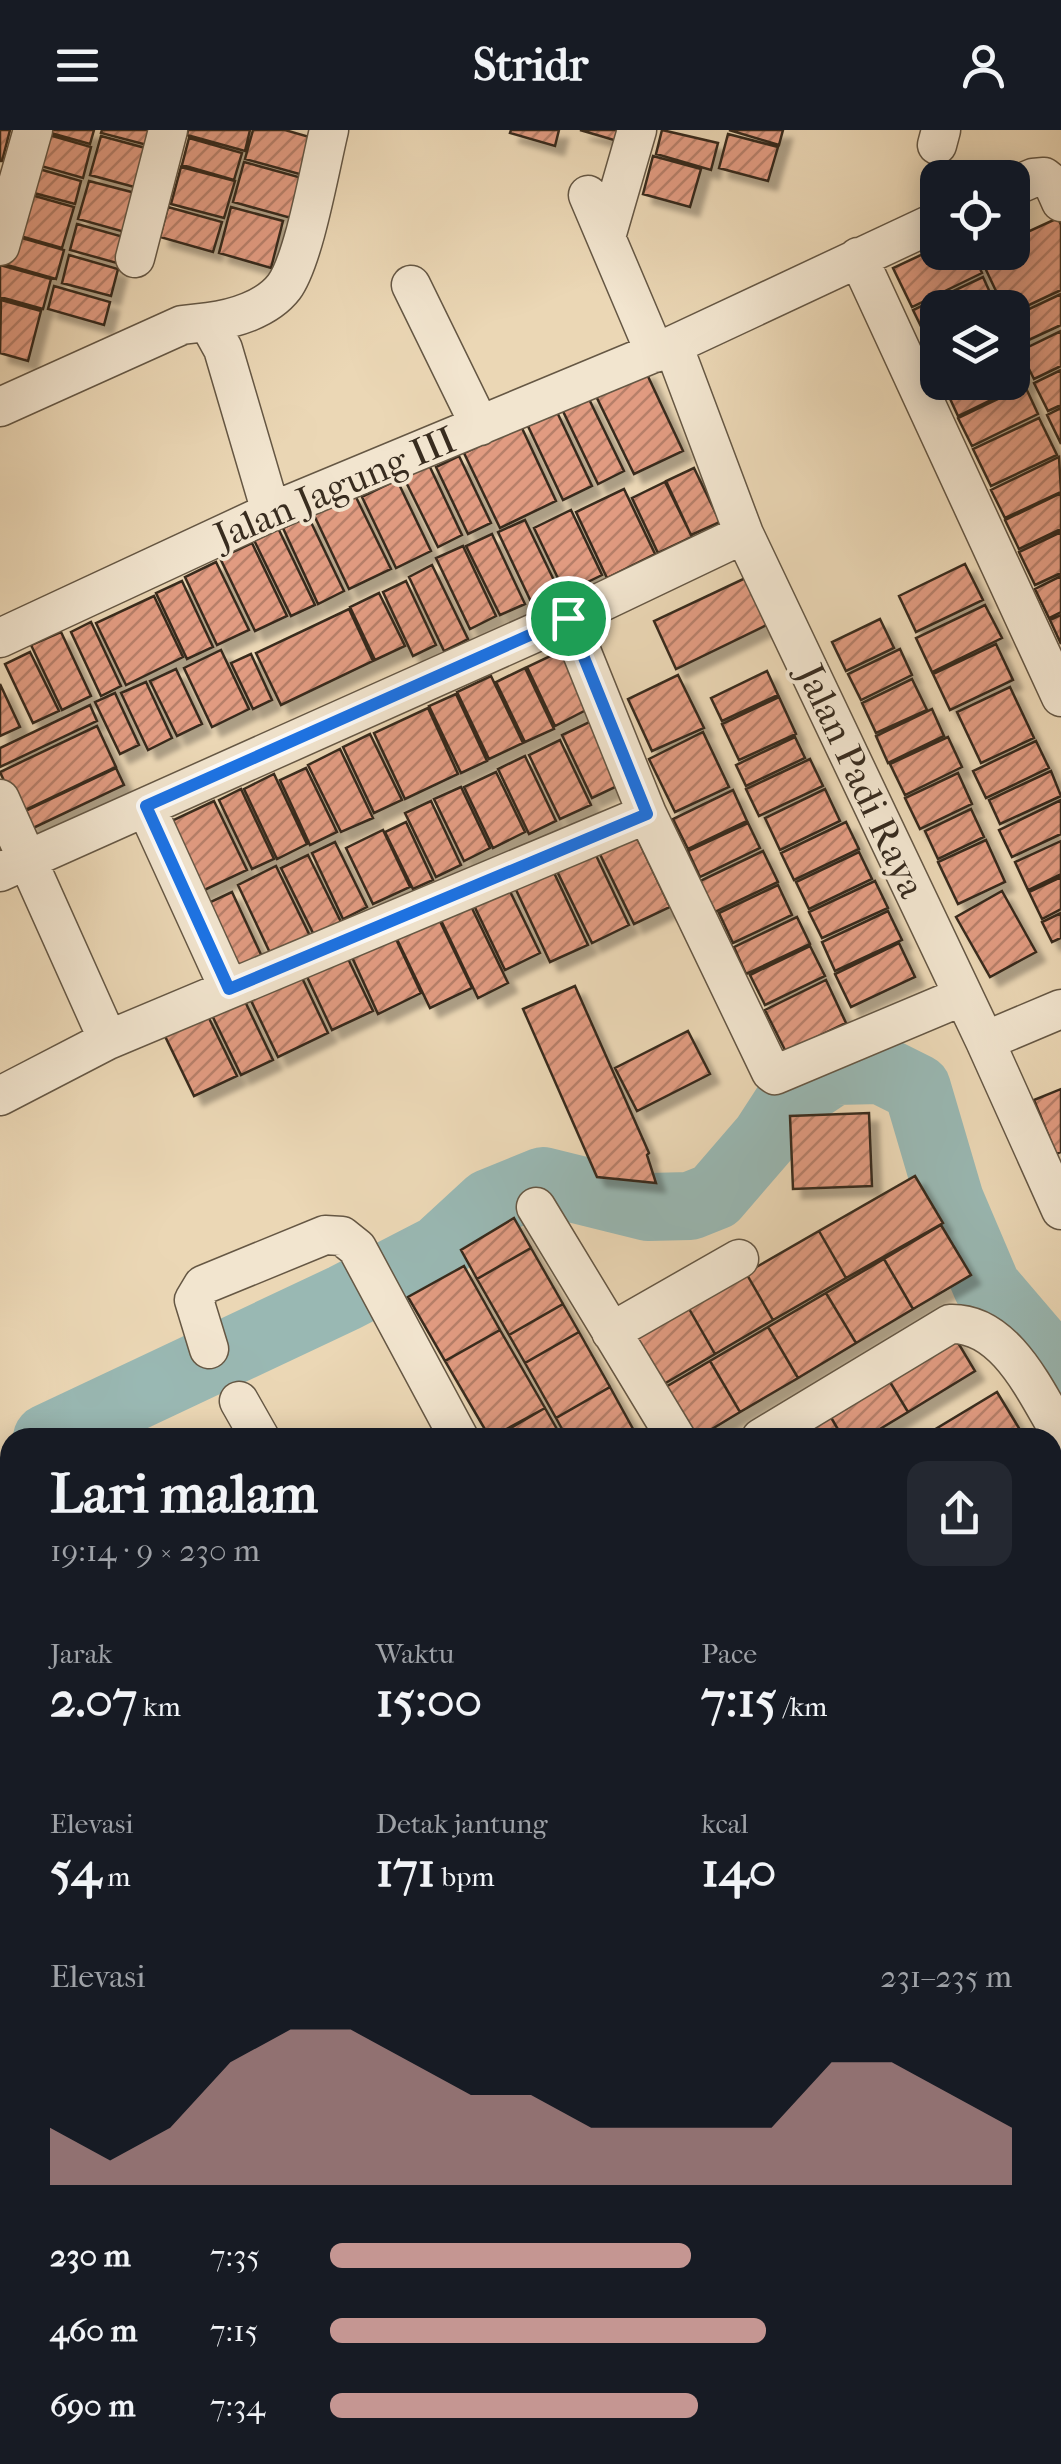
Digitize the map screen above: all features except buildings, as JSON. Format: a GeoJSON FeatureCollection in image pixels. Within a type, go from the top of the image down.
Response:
{"type":"FeatureCollection","features":[{"type":"Feature","properties":{"kind":"street"},"geometry":{"type":"LineString","coordinates":[[0,246],[34,130]]}},
{"type":"Feature","properties":{"kind":"street"},"geometry":{"type":"LineString","coordinates":[[136,258],[168,130]]}},
{"type":"Feature","properties":{"kind":"street"},"geometry":{"type":"LineString","coordinates":[[0,407],[182,325],[226,320],[252,310],[284,286],[296,260],[330,130]]}},
{"type":"Feature","properties":{"kind":"street"},"geometry":{"type":"LineString","coordinates":[[606,237],[637,130]]}},
{"type":"Feature","properties":{"kind":"street"},"geometry":{"type":"LineString","coordinates":[[1030,179],[1044,177],[1053,184],[1061,202]]}},
{"type":"Feature","properties":{"kind":"street","name":"Jalan Padi Raya"},"geometry":{"type":"LineString","coordinates":[[588,196],[664,349],[744,534],[986,1041],[1061,1210]]}},
{"type":"Feature","properties":{"kind":"street","name":"Jalan Jagung III"},"geometry":{"type":"LineString","coordinates":[[0,638],[271,512],[664,349],[920,229]]}},
{"type":"Feature","properties":{"kind":"street"},"geometry":{"type":"LineString","coordinates":[[858,257],[1061,697]]}},
{"type":"Feature","properties":{"kind":"street"},"geometry":{"type":"LineString","coordinates":[[411,285],[480,426]]}},
{"type":"Feature","properties":{"kind":"street"},"geometry":{"type":"LineString","coordinates":[[208,322],[223,349],[271,512]]}},
{"type":"Feature","properties":{"kind":"street"},"geometry":{"type":"LineString","coordinates":[[13,866],[568,618],[744,534]]}},
{"type":"Feature","properties":{"kind":"street"},"geometry":{"type":"LineString","coordinates":[[568,618],[647,814],[771,1072],[775,1075],[962,996]]}},
{"type":"Feature","properties":{"kind":"street"},"geometry":{"type":"LineString","coordinates":[[0,799],[13,866],[108,1040]]}},
{"type":"Feature","properties":{"kind":"street"},"geometry":{"type":"LineString","coordinates":[[146,806],[229,989]]}},
{"type":"Feature","properties":{"kind":"street"},"geometry":{"type":"LineString","coordinates":[[0,1096],[108,1040],[647,814]]}},
{"type":"Feature","properties":{"kind":"street"},"geometry":{"type":"LineString","coordinates":[[986,1041],[1061,1008]]}},
{"type":"Feature","properties":{"kind":"street"},"geometry":{"type":"LineString","coordinates":[[536,1207],[670,1428]]}},
{"type":"Feature","properties":{"kind":"street"},"geometry":{"type":"LineString","coordinates":[[209,1350],[194,1300],[203,1284],[325,1236],[342,1236],[357,1248],[454,1428]]}},
{"type":"Feature","properties":{"kind":"street"},"geometry":{"type":"LineString","coordinates":[[612,1332],[739,1259]]}},
{"type":"Feature","properties":{"kind":"street"},"geometry":{"type":"LineString","coordinates":[[778,1428],[950,1324],[964,1324],[982,1330],[1002,1346],[1057,1428]]}},
{"type":"Feature","properties":{"kind":"street"},"geometry":{"type":"LineString","coordinates":[[240,1401],[255,1428]]}},
{"type":"Feature","properties":{"kind":"waterway"},"geometry":{"type":"LineString","coordinates":[[68,1428],[439,1249],[489,1203],[543,1181],[648,1207],[690,1206],[715,1196],[765,1138],[789,1101],[834,1071],[881,1070],[917,1088],[950,1200],[987,1287],[1051,1362],[1061,1385]]}},
{"type":"Feature","properties":{"kind":"route"},"geometry":{"type":"LineString","coordinates":[[568,618],[647,814],[229,989],[146,806],[568,618]]}}]}
